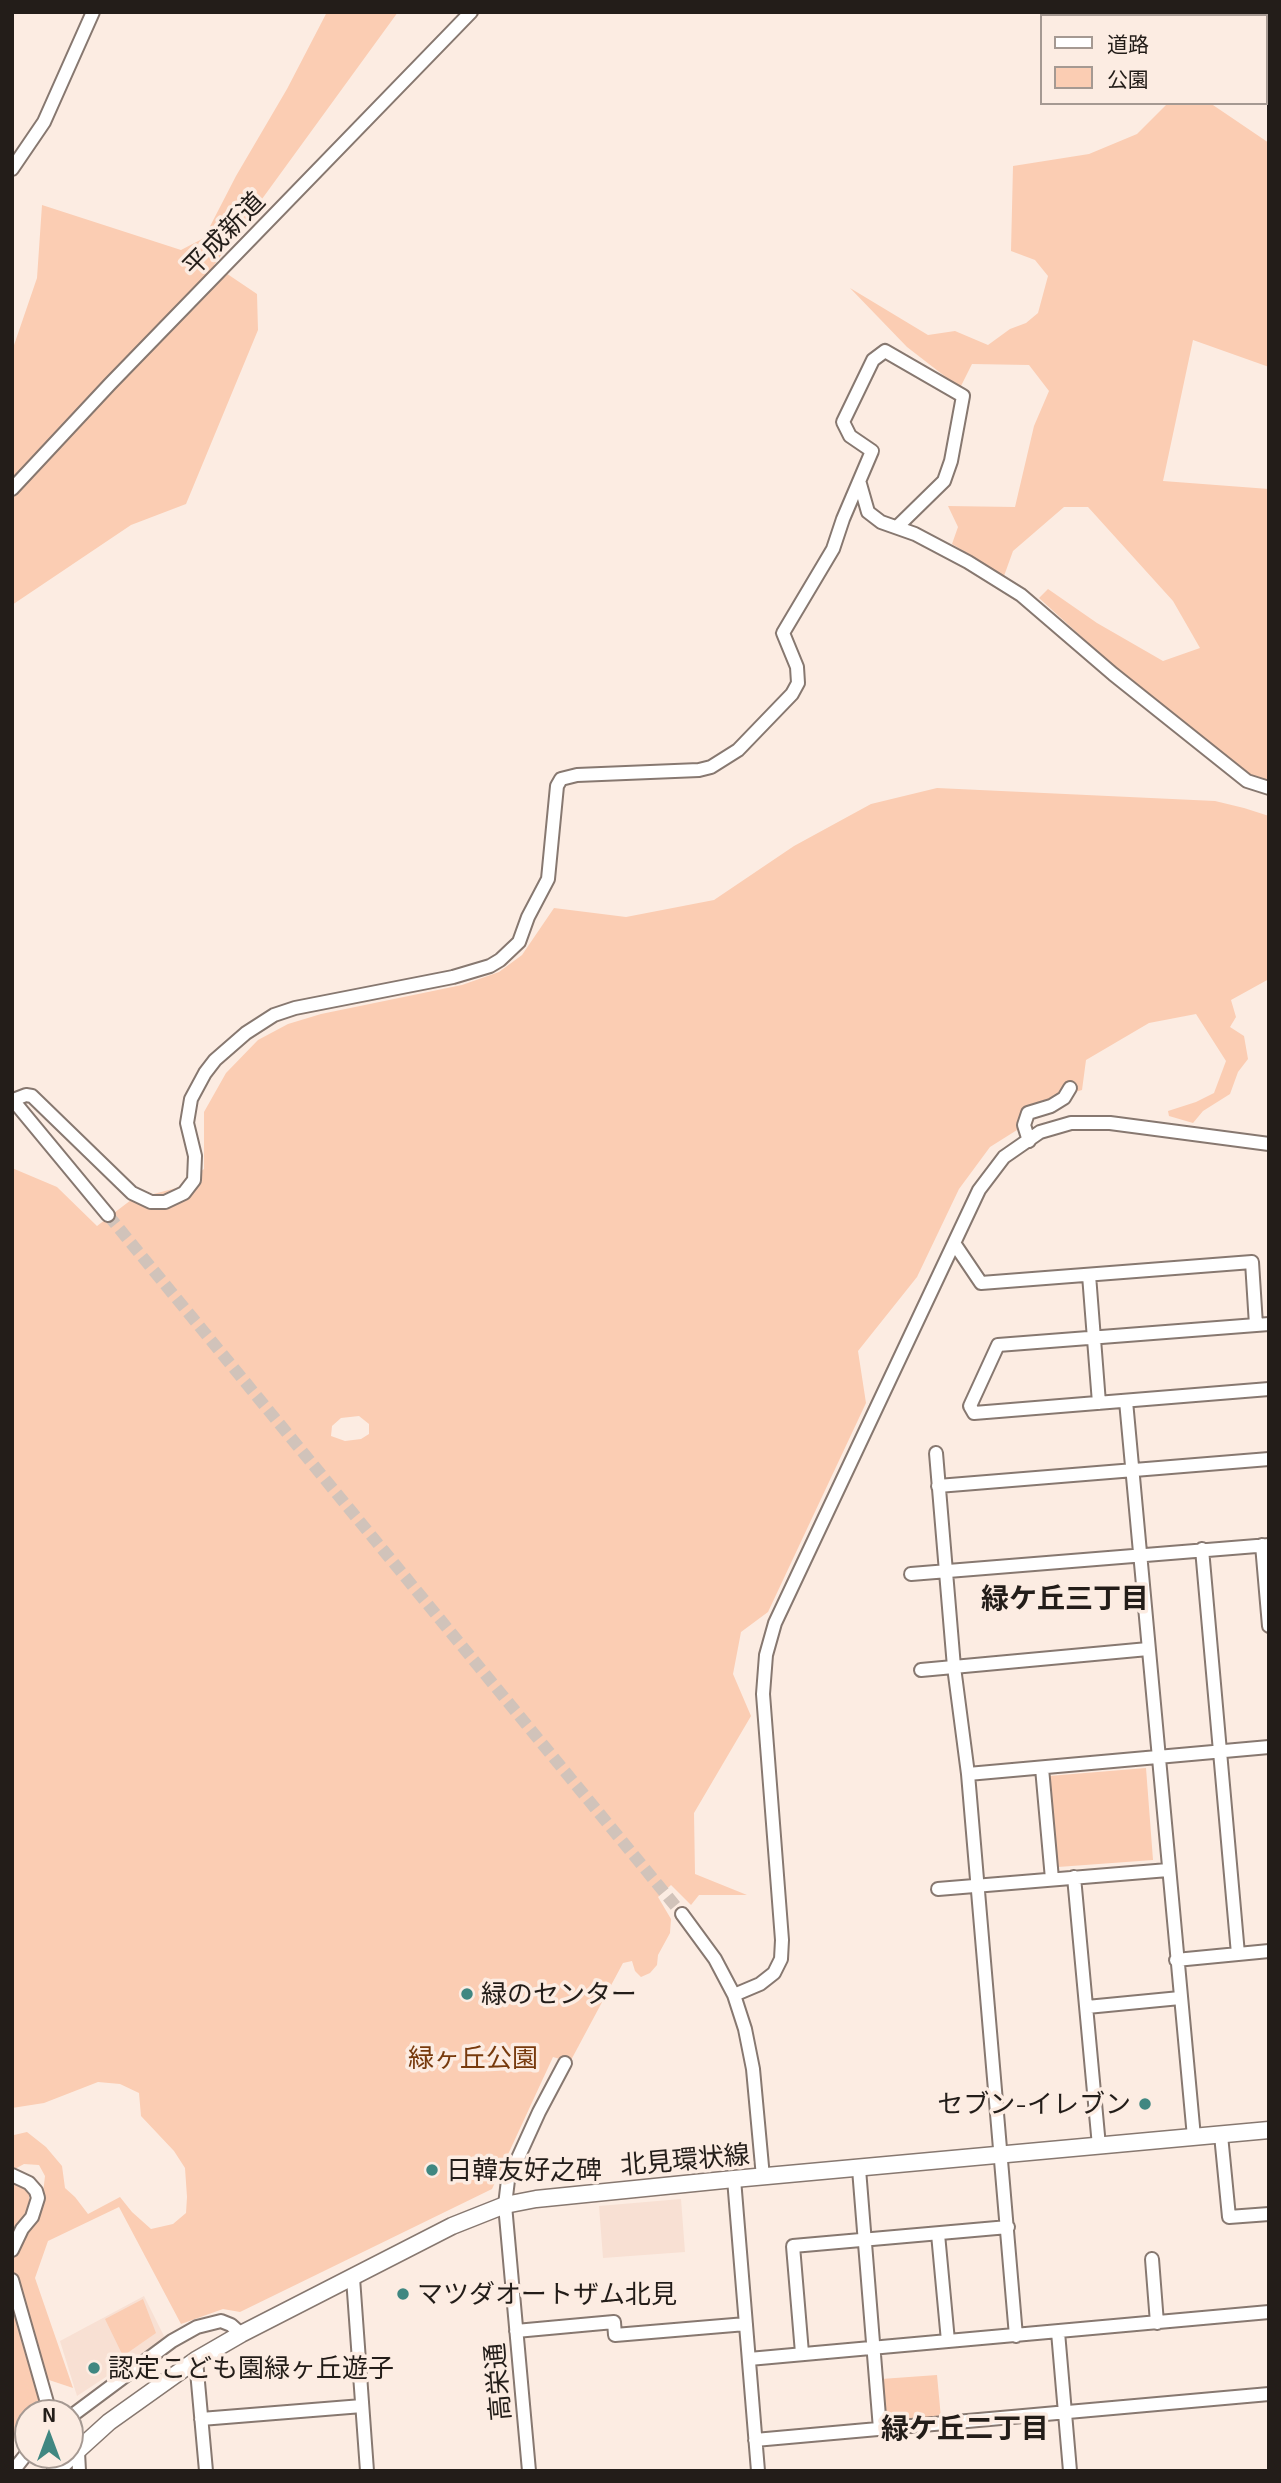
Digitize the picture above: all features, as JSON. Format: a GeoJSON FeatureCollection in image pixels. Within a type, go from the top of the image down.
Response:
{"type":"FeatureCollection","features":[{"type":"Feature","properties":{"kind":"main road","name":"北見環状線"},"geometry":{"type":"LineString","coordinates":[[84,2446],[116,2417],[196,2360],[241,2334],[452,2226],[505,2205],[536,2199],[734,2179],[1269,2130]]}},
{"type":"Feature","properties":{"kind":"street"},"geometry":{"type":"LineString","coordinates":[[12,169],[44,122],[93,12]]}},
{"type":"Feature","properties":{"kind":"street","name":"平成新道"},"geometry":{"type":"LineString","coordinates":[[12,489],[110,384],[471,12]]}},
{"type":"Feature","properties":{"kind":"street"},"geometry":{"type":"LineString","coordinates":[[108,1215],[13,1100],[26,1095],[38,1101],[132,1193],[159,1203],[184,1194],[194,1180],[195,1156],[187,1124],[191,1099],[215,1060],[246,1033],[274,1015],[295,1008],[453,977],[490,966],[500,960],[519,942],[528,917],[548,878],[557,786],[561,779],[577,775],[699,770],[711,767],[737,750],[792,694],[798,683],[797,667],[783,633],[833,549],[872,452],[850,436],[843,422],[873,360],[885,351],[963,396],[951,461],[944,481],[897,527]]}},
{"type":"Feature","properties":{"kind":"street"},"geometry":{"type":"LineString","coordinates":[[860,484],[868,512],[881,522],[915,534],[968,562],[1021,595],[1113,674],[1247,781],[1269,788]]}},
{"type":"Feature","properties":{"kind":"street"},"geometry":{"type":"LineString","coordinates":[[1028,1140],[1024,1125],[1028,1113],[1051,1106],[1064,1098],[1070,1088]]}},
{"type":"Feature","properties":{"kind":"street"},"geometry":{"type":"LineString","coordinates":[[734,1995],[760,1984],[774,1973],[781,1959],[782,1927],[763,1694],[766,1656],[775,1623],[979,1191],[1004,1157],[1040,1132],[1071,1124],[1110,1123],[1269,1144]]}},
{"type":"Feature","properties":{"kind":"street"},"geometry":{"type":"LineString","coordinates":[[954,1243],[981,1283],[1252,1262],[1262,1324],[998,1345],[970,1406],[974,1413],[1269,1389]]}},
{"type":"Feature","properties":{"kind":"street"},"geometry":{"type":"LineString","coordinates":[[1089,1275],[1099,1403]]}},
{"type":"Feature","properties":{"kind":"street"},"geometry":{"type":"LineString","coordinates":[[1126,1401],[1167,1870],[1194,2137]]}},
{"type":"Feature","properties":{"kind":"street"},"geometry":{"type":"LineString","coordinates":[[936,1453],[954,1667],[968,1774],[1016,2336]]}},
{"type":"Feature","properties":{"kind":"street"},"geometry":{"type":"LineString","coordinates":[[938,1486],[1269,1459]]}},
{"type":"Feature","properties":{"kind":"street"},"geometry":{"type":"LineString","coordinates":[[911,1574],[1265,1545],[1269,1626]]}},
{"type":"Feature","properties":{"kind":"street"},"geometry":{"type":"LineString","coordinates":[[1202,1549],[1238,1954]]}},
{"type":"Feature","properties":{"kind":"street"},"geometry":{"type":"LineString","coordinates":[[921,1670],[1148,1649]]}},
{"type":"Feature","properties":{"kind":"street"},"geometry":{"type":"LineString","coordinates":[[968,1774],[1269,1748]]}},
{"type":"Feature","properties":{"kind":"street"},"geometry":{"type":"LineString","coordinates":[[1042,1768],[1052,1879]]}},
{"type":"Feature","properties":{"kind":"street"},"geometry":{"type":"LineString","coordinates":[[938,1889],[1167,1870]]}},
{"type":"Feature","properties":{"kind":"street"},"geometry":{"type":"LineString","coordinates":[[1074,1877],[1100,2146]]}},
{"type":"Feature","properties":{"kind":"street"},"geometry":{"type":"LineString","coordinates":[[682,1914],[715,1959],[734,1995],[745,2029],[753,2069],[764,2177]]}},
{"type":"Feature","properties":{"kind":"street"},"geometry":{"type":"LineString","coordinates":[[1176,1960],[1269,1951]]}},
{"type":"Feature","properties":{"kind":"street"},"geometry":{"type":"LineString","coordinates":[[1087,2007],[1180,1998]]}},
{"type":"Feature","properties":{"kind":"street","name":"高栄通"},"geometry":{"type":"LineString","coordinates":[[529,2471],[505,2205],[508,2180],[565,2063]]}},
{"type":"Feature","properties":{"kind":"street"},"geometry":{"type":"LineString","coordinates":[[1221,2135],[1229,2217],[1269,2214]]}},
{"type":"Feature","properties":{"kind":"street"},"geometry":{"type":"LineString","coordinates":[[859,2169],[880,2429]]}},
{"type":"Feature","properties":{"kind":"street"},"geometry":{"type":"LineString","coordinates":[[12,2175],[29,2183],[37,2191],[38,2198],[32,2217],[22,2229],[12,2250]]}},
{"type":"Feature","properties":{"kind":"street"},"geometry":{"type":"LineString","coordinates":[[734,2179],[758,2471]]}},
{"type":"Feature","properties":{"kind":"street"},"geometry":{"type":"LineString","coordinates":[[802,2353],[793,2246],[1008,2227]]}},
{"type":"Feature","properties":{"kind":"street"},"geometry":{"type":"LineString","coordinates":[[938,2234],[948,2341]]}},
{"type":"Feature","properties":{"kind":"street"},"geometry":{"type":"LineString","coordinates":[[1152,2259],[1157,2323]]}},
{"type":"Feature","properties":{"kind":"street"},"geometry":{"type":"LineString","coordinates":[[353,2278],[368,2471]]}},
{"type":"Feature","properties":{"kind":"street"},"geometry":{"type":"LineString","coordinates":[[12,2280],[46,2399]]}},
{"type":"Feature","properties":{"kind":"street"},"geometry":{"type":"LineString","coordinates":[[749,2359],[1269,2312]]}},
{"type":"Feature","properties":{"kind":"street"},"geometry":{"type":"LineString","coordinates":[[84,2407],[172,2341],[197,2327],[221,2321],[241,2334]]}},
{"type":"Feature","properties":{"kind":"street"},"geometry":{"type":"LineString","coordinates":[[516,2331],[614,2322],[615,2335],[746,2324]]}},
{"type":"Feature","properties":{"kind":"street"},"geometry":{"type":"LineString","coordinates":[[1058,2332],[1070,2471]]}},
{"type":"Feature","properties":{"kind":"street"},"geometry":{"type":"LineString","coordinates":[[196,2360],[206,2471]]}},
{"type":"Feature","properties":{"kind":"street"},"geometry":{"type":"LineString","coordinates":[[755,2440],[1269,2394]]}},
{"type":"Feature","properties":{"kind":"street"},"geometry":{"type":"LineString","coordinates":[[201,2419],[362,2406]]}},
{"type":"Feature","properties":{"kind":"shaded area"},"geometry":{"type":"Polygon","coordinates":[[[681,2199],[685,2252],[603,2258],[599,2206],[681,2199]]]}},
{"type":"Feature","properties":{"kind":"shaded area","name":"認定こども園緑ヶ丘遊子"},"geometry":{"type":"Polygon","coordinates":[[[144,2296],[165,2338],[77,2396],[60,2341],[144,2296]]]}},
{"type":"Feature","properties":{"kind":"green space"},"geometry":{"type":"Polygon","coordinates":[[[327,12],[398,12],[214,265],[257,294],[258,330],[186,504],[131,525],[12,605],[12,351],[37,278],[42,205],[181,250],[204,238],[327,12]]]}},
{"type":"Feature","properties":{"kind":"green space"},"geometry":{"type":"Polygon","coordinates":[[[1166,105],[1213,105],[1269,143],[1269,367],[1193,340],[1163,481],[1269,489],[1269,784],[1252,779],[1152,701],[1039,598],[1048,589],[1097,623],[1163,661],[1200,648],[1173,601],[1088,507],[1064,507],[1013,551],[1004,576],[952,544],[958,527],[948,506],[1015,507],[1034,426],[1049,391],[1029,365],[972,364],[960,388],[907,347],[850,288],[928,335],[955,331],[988,345],[1038,313],[1048,276],[1035,260],[1011,251],[1013,166],[1089,154],[1137,134],[1166,105]]]}},
{"type":"Feature","properties":{"kind":"green space","name":"緑ヶ丘公園"},"geometry":{"type":"Polygon","coordinates":[[[937,788],[1215,801],[1269,816],[1269,979],[1231,1000],[1236,1017],[1230,1027],[1244,1036],[1248,1059],[1238,1072],[1230,1094],[1203,1111],[1193,1123],[1169,1116],[1168,1111],[1214,1093],[1226,1061],[1196,1014],[1149,1023],[1086,1060],[1082,1090],[1025,1107],[1017,1130],[990,1147],[959,1189],[917,1277],[858,1351],[866,1403],[768,1612],[741,1632],[733,1674],[751,1716],[694,1813],[695,1874],[747,1895],[699,1895],[691,1905],[671,1885],[658,1897],[671,1919],[670,1933],[658,1955],[657,1965],[650,1973],[641,1977],[635,1971],[632,1961],[623,1963],[570,2062],[553,2057],[492,2189],[240,2312],[223,2309],[181,2324],[119,2207],[48,2241],[35,2278],[73,2388],[37,2376],[39,2399],[14,2399],[12,2441],[12,2139],[14,2135],[27,2132],[46,2147],[62,2166],[65,2188],[88,2214],[120,2197],[151,2229],[173,2224],[186,2213],[187,2197],[185,2168],[174,2151],[141,2116],[139,2093],[120,2084],[98,2082],[44,2103],[12,2108],[12,1168],[57,1187],[97,1226],[131,1200],[180,1187],[204,1169],[204,1112],[226,1073],[258,1040],[288,1024],[321,1014],[462,985],[499,972],[522,955],[554,908],[626,917],[714,900],[794,846],[871,804],[937,788]],[[359,1416],[341,1418],[332,1426],[331,1436],[345,1441],[361,1439],[369,1434],[369,1424],[359,1416]],[[24,2164],[13,2170],[17,2181],[29,2192],[29,2211],[19,2225],[42,2202],[45,2176],[39,2165],[24,2164]]]}},
{"type":"Feature","properties":{"kind":"green space"},"geometry":{"type":"Polygon","coordinates":[[[1146,1768],[1153,1860],[1058,1867],[1049,1776],[1146,1768]]]}},
{"type":"Feature","properties":{"kind":"green space"},"geometry":{"type":"Polygon","coordinates":[[[143,2299],[156,2333],[123,2356],[105,2319],[143,2299]]]}},
{"type":"Feature","properties":{"kind":"green space"},"geometry":{"type":"Polygon","coordinates":[[[937,2375],[941,2418],[884,2421],[881,2379],[937,2375]]]}},
{"type":"Feature","properties":{"kind":"tunnel"},"geometry":{"type":"LineString","coordinates":[[108,1215],[682,1914]]}},
{"type":"Feature","properties":{"kind":"place","name":"緑のセンター"},"geometry":{"type":"Point","coordinates":[467,1994]}},
{"type":"Feature","properties":{"kind":"place","name":"セブン-イレブン"},"geometry":{"type":"Point","coordinates":[1145,2104]}},
{"type":"Feature","properties":{"kind":"place","name":"日韓友好之碑"},"geometry":{"type":"Point","coordinates":[432,2170]}},
{"type":"Feature","properties":{"kind":"place","name":"マツダオートザム北見"},"geometry":{"type":"Point","coordinates":[403,2294]}},
{"type":"Feature","properties":{"kind":"place","name":"認定こども園緑ヶ丘遊子"},"geometry":{"type":"Point","coordinates":[94,2368]}},
{"type":"Feature","properties":{"kind":"district","name":"緑ケ丘三丁目"},"geometry":{"type":"Point","coordinates":[1065,1599]}},
{"type":"Feature","properties":{"kind":"district","name":"緑ケ丘二丁目"},"geometry":{"type":"Point","coordinates":[965,2429]}}]}
